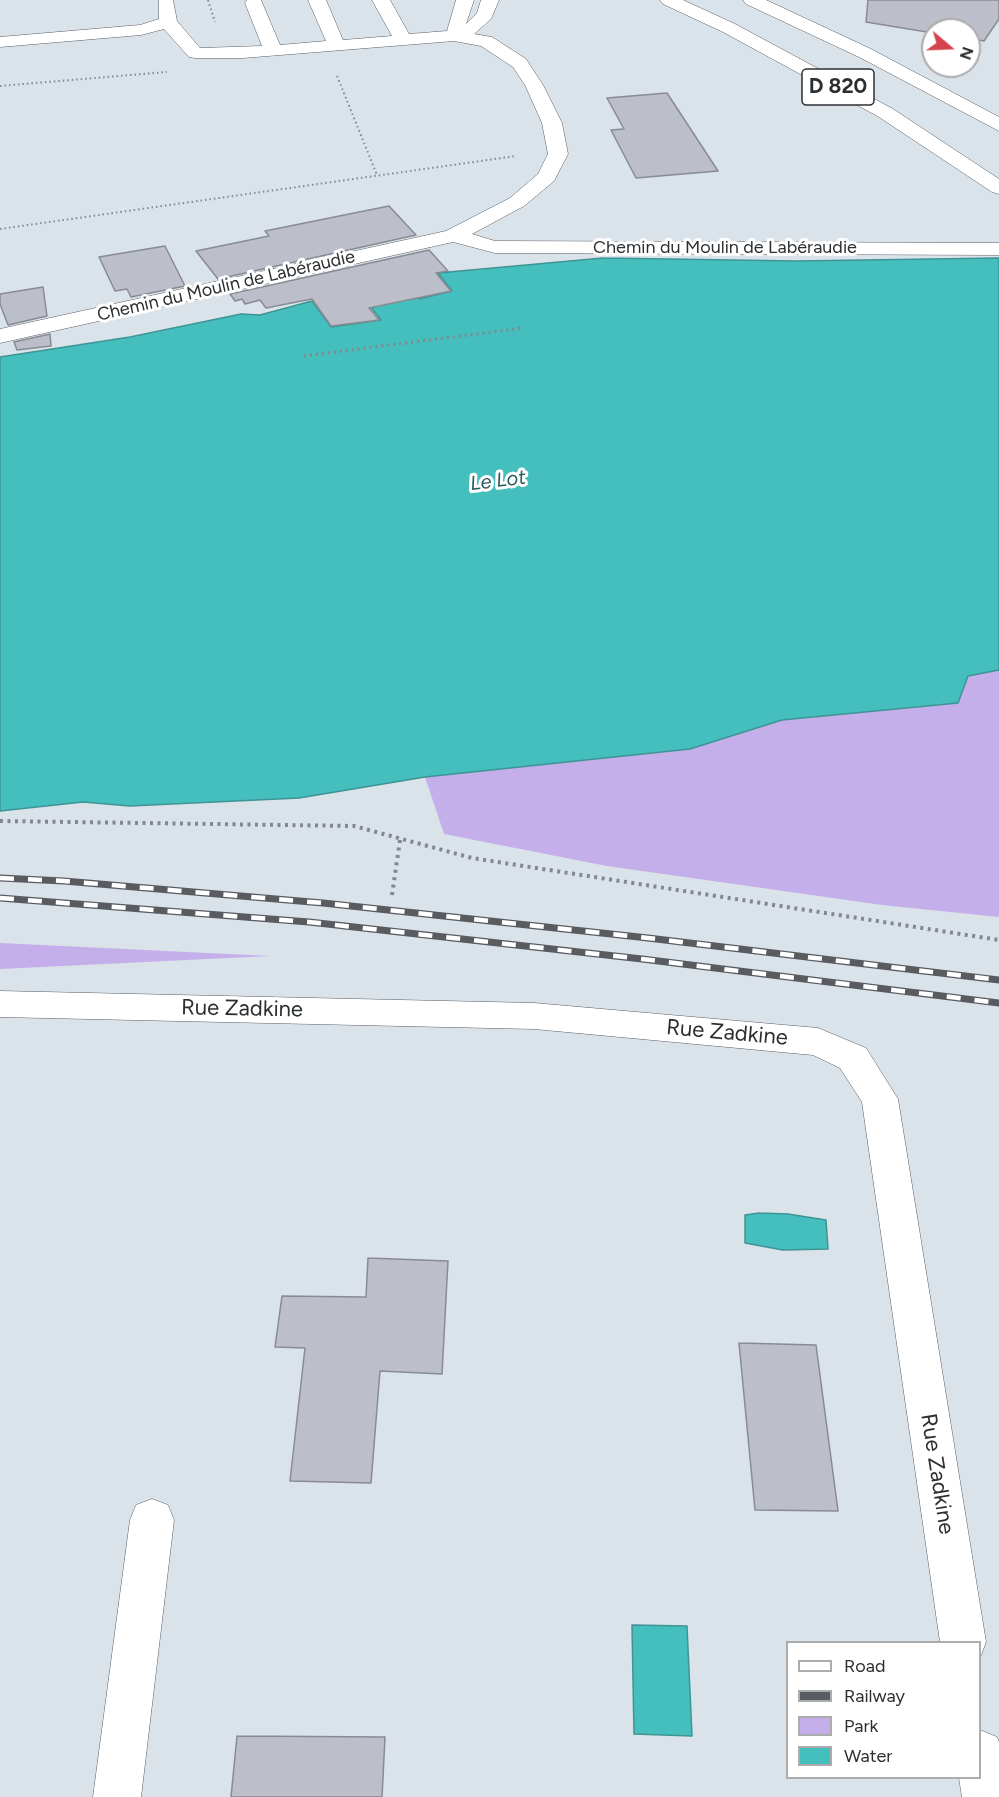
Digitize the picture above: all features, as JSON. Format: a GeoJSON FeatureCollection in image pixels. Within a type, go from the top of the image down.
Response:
{"type":"FeatureCollection","features":[{"type":"Feature","properties":{"kind":"street"},"geometry":{"type":"LineString","coordinates":[[0,42],[141,30],[168,22],[166,0]]}},
{"type":"Feature","properties":{"kind":"street"},"geometry":{"type":"LineString","coordinates":[[317,0],[337,45]]}},
{"type":"Feature","properties":{"kind":"street"},"geometry":{"type":"LineString","coordinates":[[381,0],[404,40]]}},
{"type":"Feature","properties":{"kind":"street"},"geometry":{"type":"LineString","coordinates":[[454,36],[465,0]]}},
{"type":"Feature","properties":{"kind":"street"},"geometry":{"type":"LineString","coordinates":[[454,36],[473,28],[486,15],[490,0]]}},
{"type":"Feature","properties":{"kind":"street","name":"D 820"},"geometry":{"type":"LineString","coordinates":[[669,0],[729,28],[886,113],[999,188]]}},
{"type":"Feature","properties":{"kind":"street"},"geometry":{"type":"LineString","coordinates":[[752,0],[865,53],[999,125]]}},
{"type":"Feature","properties":{"kind":"street"},"geometry":{"type":"LineString","coordinates":[[254,3],[273,50]]}},
{"type":"Feature","properties":{"kind":"street","name":"Chemin du Moulin de Labéraudie"},"geometry":{"type":"LineString","coordinates":[[0,336],[453,236],[517,202],[548,177],[558,154],[552,123],[534,85],[520,63],[486,41],[454,36],[273,50],[195,53],[168,22]]}},
{"type":"Feature","properties":{"kind":"street","name":"Chemin du Moulin de Labéraudie"},"geometry":{"type":"LineString","coordinates":[[453,236],[495,248],[999,249]]}},
{"type":"Feature","properties":{"kind":"street","name":"Rue Zadkine"},"geometry":{"type":"LineString","coordinates":[[0,1004],[534,1016],[818,1042],[853,1058],[880,1100],[963,1641]]}},
{"type":"Feature","properties":{"kind":"street"},"geometry":{"type":"LineString","coordinates":[[117,1797],[152,1520]]}},
{"type":"Feature","properties":{"kind":"street"},"geometry":{"type":"LineString","coordinates":[[981,1761],[986,1797]]}},
{"type":"Feature","properties":{"kind":"path"},"geometry":{"type":"LineString","coordinates":[[333,67],[377,175]]}},
{"type":"Feature","properties":{"kind":"path"},"geometry":{"type":"LineString","coordinates":[[0,229],[517,156]]}},
{"type":"Feature","properties":{"kind":"path"},"geometry":{"type":"LineString","coordinates":[[304,356],[524,328]]}},
{"type":"Feature","properties":{"kind":"path"},"geometry":{"type":"LineString","coordinates":[[0,821],[354,826],[472,858],[999,940]]}},
{"type":"Feature","properties":{"kind":"path"},"geometry":{"type":"LineString","coordinates":[[392,895],[400,840]]}},
{"type":"Feature","properties":{"kind":"green space"},"geometry":{"type":"Polygon","coordinates":[[[999,670],[999,917],[882,905],[607,866],[444,834],[425,777],[690,749],[782,720],[957,703],[968,676],[999,670]]]}},
{"type":"Feature","properties":{"kind":"green space"},"geometry":{"type":"Polygon","coordinates":[[[0,943],[270,956],[0,969],[0,943]]]}},
{"type":"Feature","properties":{"kind":"water","name":"Le Lot"},"geometry":{"type":"Polygon","coordinates":[[[603,258],[797,261],[999,258],[999,670],[968,676],[958,703],[782,720],[690,749],[425,777],[299,798],[130,806],[83,802],[0,811],[0,357],[130,337],[241,314],[260,315],[312,301],[331,327],[381,320],[357,290],[404,280],[419,299],[452,291],[438,273],[603,258]]]}},
{"type":"Feature","properties":{"kind":"water"},"geometry":{"type":"Polygon","coordinates":[[[788,1214],[826,1220],[828,1249],[783,1250],[745,1243],[745,1215],[788,1214]]]}},
{"type":"Feature","properties":{"kind":"water"},"geometry":{"type":"Polygon","coordinates":[[[632,1625],[687,1626],[692,1736],[634,1734],[632,1625]]]}},
{"type":"Feature","properties":{"kind":"building"},"geometry":{"type":"Polygon","coordinates":[[[868,0],[999,0],[999,19],[984,41],[981,40],[981,18],[921,18],[921,31],[866,22],[868,0]]]}},
{"type":"Feature","properties":{"kind":"building"},"geometry":{"type":"Polygon","coordinates":[[[667,93],[718,171],[636,178],[611,130],[624,129],[607,98],[667,93]]]}},
{"type":"Feature","properties":{"kind":"building"},"geometry":{"type":"Polygon","coordinates":[[[389,206],[416,235],[218,279],[196,251],[269,236],[265,231],[389,206]]]}},
{"type":"Feature","properties":{"kind":"building"},"geometry":{"type":"Polygon","coordinates":[[[165,246],[185,286],[131,297],[127,289],[115,291],[99,257],[165,246]]]}},
{"type":"Feature","properties":{"kind":"building"},"geometry":{"type":"Polygon","coordinates":[[[429,250],[448,271],[436,273],[451,291],[369,308],[379,320],[331,326],[312,299],[266,308],[260,300],[245,304],[242,299],[235,301],[230,294],[429,250]]]}},
{"type":"Feature","properties":{"kind":"building"},"geometry":{"type":"Polygon","coordinates":[[[43,287],[47,316],[8,325],[0,304],[0,294],[43,287]]]}},
{"type":"Feature","properties":{"kind":"building"},"geometry":{"type":"Polygon","coordinates":[[[50,334],[51,346],[17,350],[14,342],[50,334]]]}},
{"type":"Feature","properties":{"kind":"building"},"geometry":{"type":"Polygon","coordinates":[[[368,1258],[448,1261],[442,1374],[380,1371],[371,1483],[290,1481],[305,1348],[275,1347],[282,1296],[366,1297],[368,1258]]]}},
{"type":"Feature","properties":{"kind":"building"},"geometry":{"type":"Polygon","coordinates":[[[739,1343],[816,1345],[838,1511],[755,1510],[739,1343]]]}},
{"type":"Feature","properties":{"kind":"building"},"geometry":{"type":"Polygon","coordinates":[[[237,1736],[385,1737],[382,1797],[231,1797],[237,1736]]]}},
{"type":"Feature","properties":{"kind":"railway"},"geometry":{"type":"LineString","coordinates":[[0,878],[64,881],[323,903],[648,938],[999,980]]}},
{"type":"Feature","properties":{"kind":"railway"},"geometry":{"type":"LineString","coordinates":[[0,898],[309,922],[642,959],[999,1003]]}}]}
